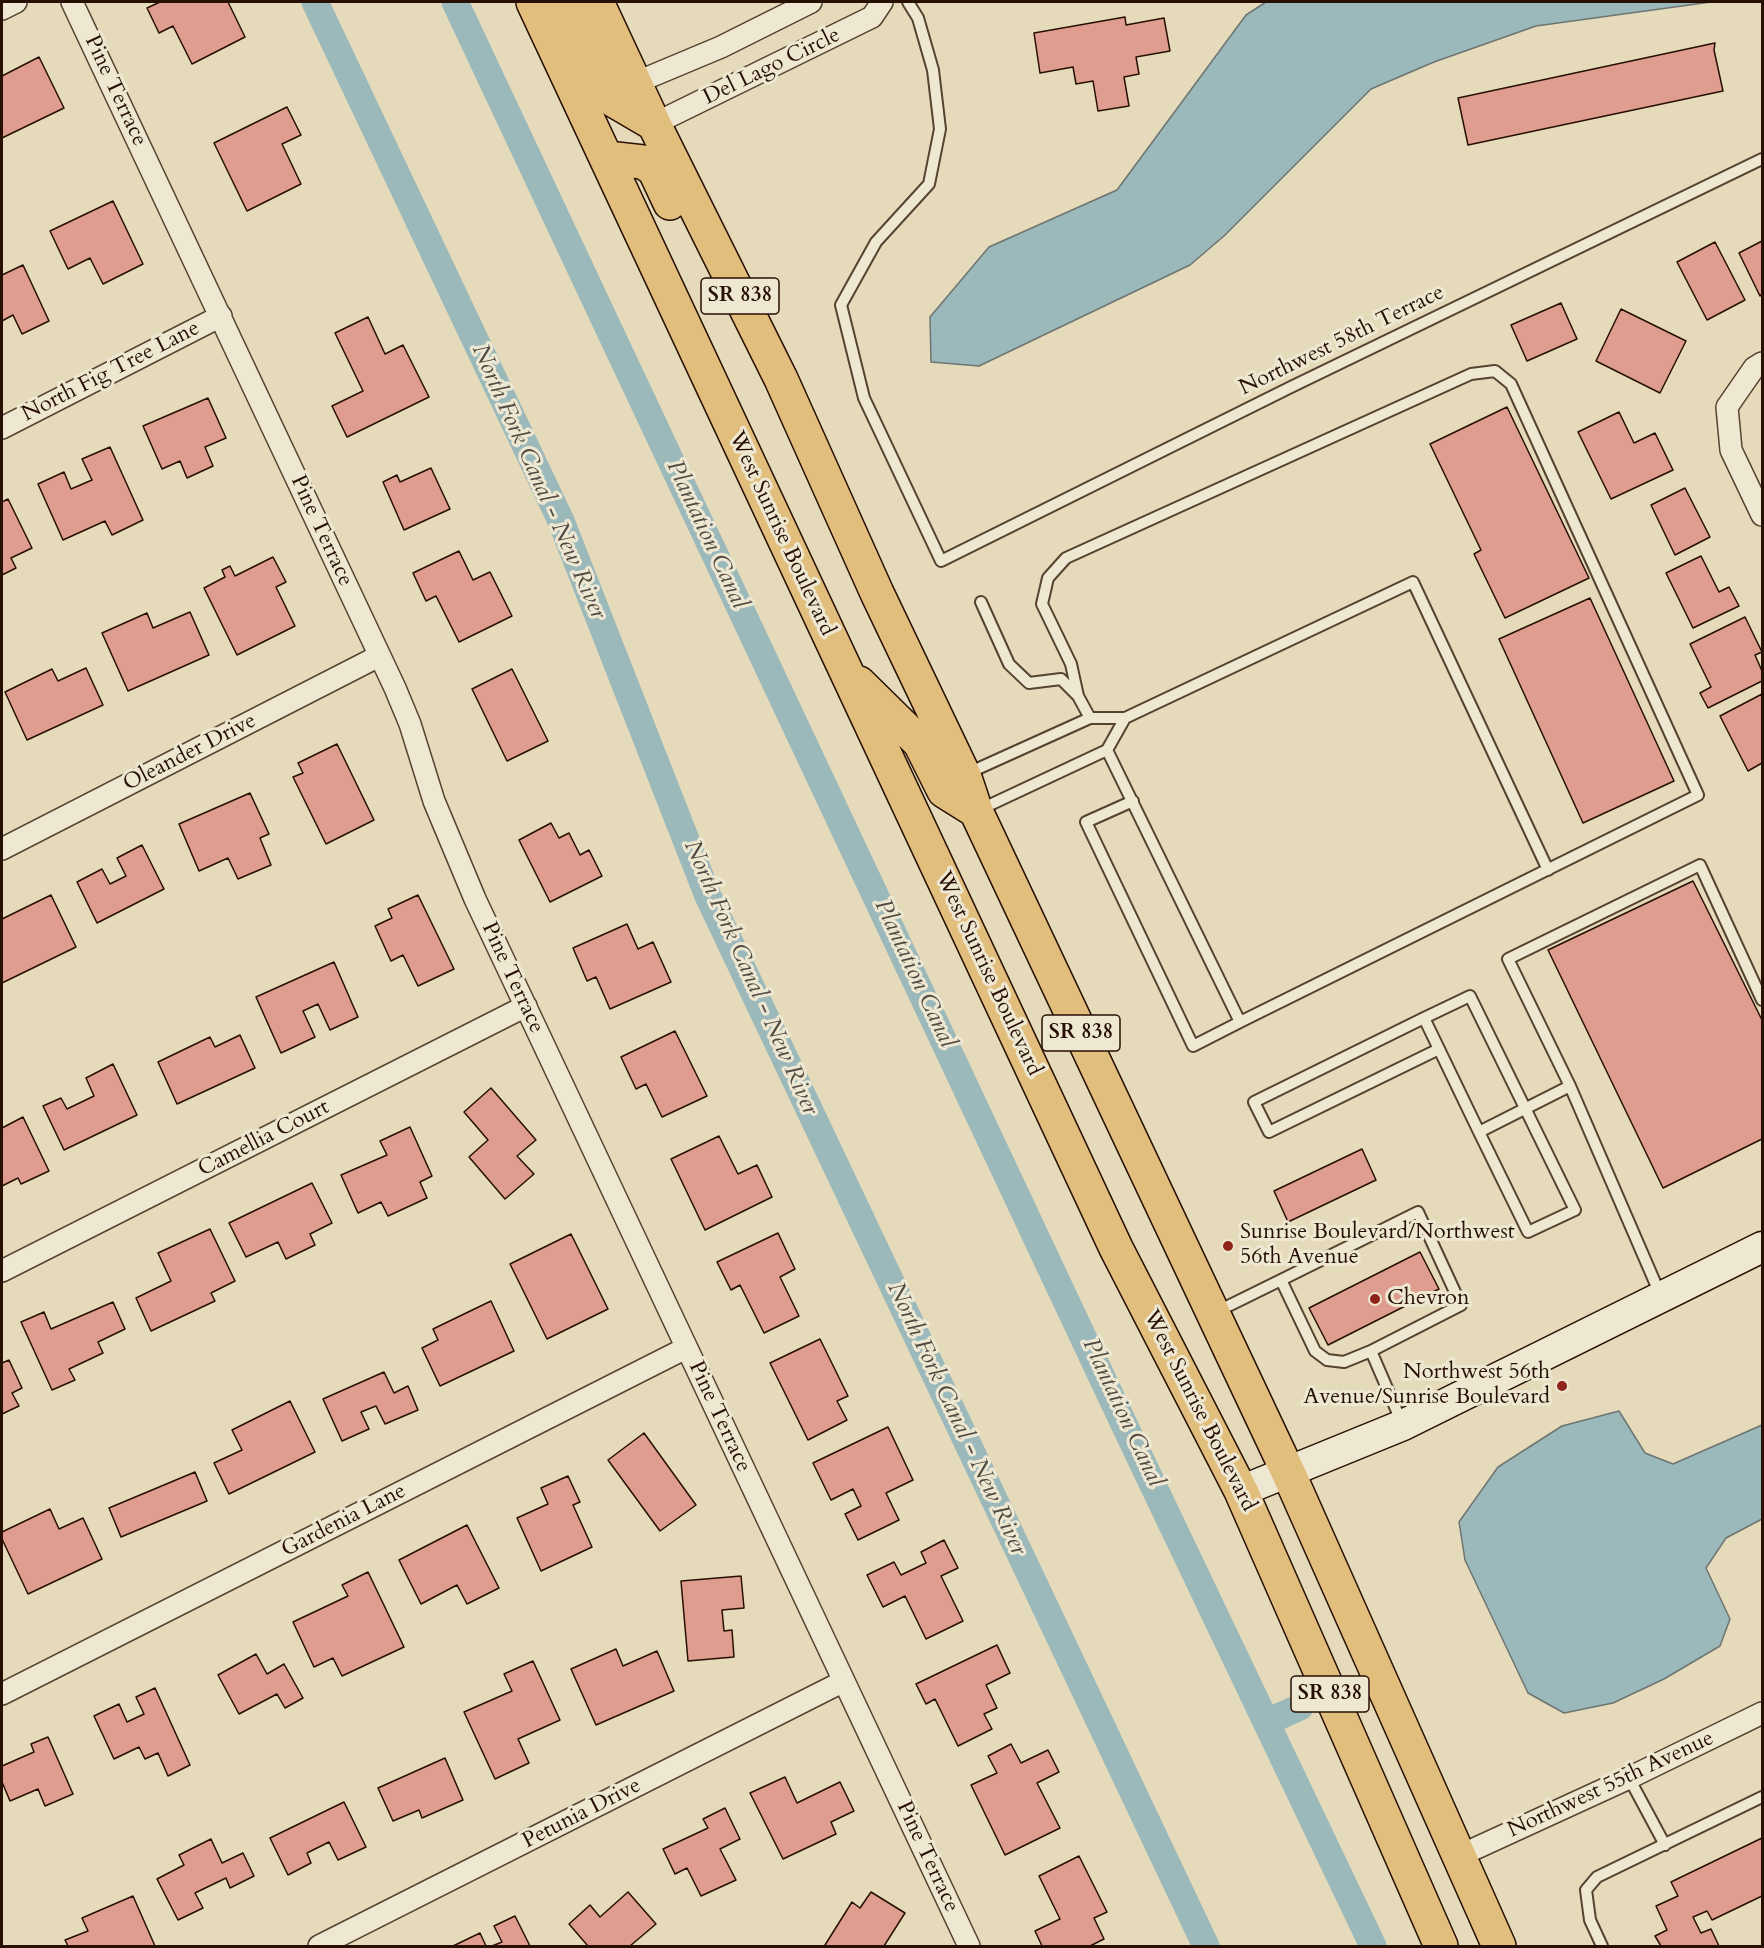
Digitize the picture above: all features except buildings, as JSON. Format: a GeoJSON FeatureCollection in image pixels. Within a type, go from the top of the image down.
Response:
{"type":"FeatureCollection","features":[{"type":"Feature","properties":{"kind":"highway","name":"West Sunrise Boulevard"},"geometry":{"type":"LineString","coordinates":[[533,2],[1116,1248],[1241,1491],[1441,1947]]}},
{"type":"Feature","properties":{"kind":"highway"},"geometry":{"type":"LineString","coordinates":[[566,2],[613,100],[654,124]]}},
{"type":"Feature","properties":{"kind":"highway","name":"SR 838"},"geometry":{"type":"LineString","coordinates":[[597,2],[654,124],[781,379],[877,593],[964,775],[976,811],[1288,1472],[1499,1947]]}},
{"type":"Feature","properties":{"kind":"highway"},"geometry":{"type":"LineString","coordinates":[[607,158],[643,162],[654,169],[738,344],[781,379]]}},
{"type":"Feature","properties":{"kind":"highway"},"geometry":{"type":"LineString","coordinates":[[843,667],[920,743],[944,791],[976,811]]}},
{"type":"Feature","properties":{"kind":"highway"},"geometry":{"type":"LineString","coordinates":[[1419,1898],[1428,1947]]}},
{"type":"Feature","properties":{"kind":"street"},"geometry":{"type":"LineString","coordinates":[[2,9],[16,2]]}},
{"type":"Feature","properties":{"kind":"street","name":"Pine Terrace"},"geometry":{"type":"LineString","coordinates":[[72,2],[380,656],[410,724],[447,836],[525,1006],[969,1947]]}},
{"type":"Feature","properties":{"kind":"street","name":"Del Lago Circle"},"geometry":{"type":"LineString","coordinates":[[635,83],[721,47],[811,2]]}},
{"type":"Feature","properties":{"kind":"street","name":"Del Lago Circle"},"geometry":{"type":"LineString","coordinates":[[654,124],[872,17],[882,2]]}},
{"type":"Feature","properties":{"kind":"street","name":"North Fig Tree Lane"},"geometry":{"type":"LineString","coordinates":[[2,428],[221,316]]}},
{"type":"Feature","properties":{"kind":"street"},"geometry":{"type":"LineString","coordinates":[[1762,363],[1754,368],[1727,407],[1731,450],[1762,514]]}},
{"type":"Feature","properties":{"kind":"street","name":"Oleander Drive"},"geometry":{"type":"LineString","coordinates":[[2,849],[380,656]]}},
{"type":"Feature","properties":{"kind":"street","name":"Camellia Court"},"geometry":{"type":"LineString","coordinates":[[2,1272],[525,1006]]}},
{"type":"Feature","properties":{"kind":"street"},"geometry":{"type":"LineString","coordinates":[[1241,1491],[1403,1425],[1762,1247]]}},
{"type":"Feature","properties":{"kind":"street","name":"Gardenia Lane"},"geometry":{"type":"LineString","coordinates":[[2,1694],[687,1348]]}},
{"type":"Feature","properties":{"kind":"street","name":"Petunia Drive"},"geometry":{"type":"LineString","coordinates":[[319,1947],[844,1681]]}},
{"type":"Feature","properties":{"kind":"street","name":"Northwest 55th Avenue"},"geometry":{"type":"LineString","coordinates":[[1459,1856],[1629,1778],[1762,1713]]}},
{"type":"Feature","properties":{"kind":"lane","name":"Northwest 58th Terrace"},"geometry":{"type":"LineString","coordinates":[[908,2],[918,18],[933,70],[940,129],[929,184],[876,242],[841,305],[864,398],[941,561],[1291,387],[1762,159]]}},
{"type":"Feature","properties":{"kind":"lane"},"geometry":{"type":"LineString","coordinates":[[1090,718],[1078,696],[1071,664],[1042,604],[1048,578],[1066,558],[1471,374],[1495,371],[1511,384],[1698,795],[1193,1046],[1086,822],[1133,801]]}},
{"type":"Feature","properties":{"kind":"lane"},"geometry":{"type":"LineString","coordinates":[[964,775],[1090,718],[1125,718],[1413,582],[1548,870]]}},
{"type":"Feature","properties":{"kind":"lane"},"geometry":{"type":"LineString","coordinates":[[981,602],[1009,664],[1029,683],[1061,679],[1078,696]]}},
{"type":"Feature","properties":{"kind":"lane"},"geometry":{"type":"LineString","coordinates":[[976,811],[1107,750],[1125,718]]}},
{"type":"Feature","properties":{"kind":"lane"},"geometry":{"type":"LineString","coordinates":[[1107,750],[1240,1022]]}},
{"type":"Feature","properties":{"kind":"lane"},"geometry":{"type":"LineString","coordinates":[[1661,1297],[1570,1086],[1508,959],[1700,865],[1762,1000]]}},
{"type":"Feature","properties":{"kind":"lane"},"geometry":{"type":"LineString","coordinates":[[1424,1018],[1439,1048],[1528,1232],[1575,1210],[1470,996],[1424,1018],[1254,1102],[1269,1132],[1439,1048]]}},
{"type":"Feature","properties":{"kind":"lane"},"geometry":{"type":"LineString","coordinates":[[1479,1132],[1570,1086]]}},
{"type":"Feature","properties":{"kind":"lane"},"geometry":{"type":"LineString","coordinates":[[1214,1314],[1281,1280],[1418,1212],[1461,1305],[1371,1351],[1344,1362],[1327,1360],[1315,1351],[1281,1280]]}},
{"type":"Feature","properties":{"kind":"lane"},"geometry":{"type":"LineString","coordinates":[[1371,1351],[1403,1425]]}},
{"type":"Feature","properties":{"kind":"lane"},"geometry":{"type":"LineString","coordinates":[[1629,1778],[1665,1845]]}},
{"type":"Feature","properties":{"kind":"lane"},"geometry":{"type":"LineString","coordinates":[[1602,1947],[1590,1920],[1586,1890],[1598,1877],[1762,1797]]}},
{"type":"Feature","properties":{"kind":"water"},"geometry":{"type":"Polygon","coordinates":[[[1266,2],[1711,2],[1536,26],[1434,62],[1371,89],[1224,236],[1190,265],[979,366],[931,362],[930,317],[989,247],[1117,190],[1246,15],[1266,2]]]}},
{"type":"Feature","properties":{"kind":"water"},"geometry":{"type":"Polygon","coordinates":[[[1619,1411],[1645,1453],[1673,1464],[1762,1425],[1762,1519],[1726,1538],[1706,1568],[1730,1619],[1720,1646],[1664,1679],[1613,1703],[1564,1713],[1528,1693],[1465,1560],[1459,1522],[1498,1467],[1562,1426],[1619,1411]]]}},
{"type":"Feature","properties":{"kind":"waterway","name":"North Fork Canal - New River"},"geometry":{"type":"LineString","coordinates":[[315,2],[561,521],[708,896],[1206,1946]]}},
{"type":"Feature","properties":{"kind":"waterway","name":"Plantation Canal"},"geometry":{"type":"LineString","coordinates":[[455,2],[1131,1439],[1373,1946]]}},
{"type":"Feature","properties":{"kind":"waterway"},"geometry":{"type":"LineString","coordinates":[[1267,1722],[1300,1707]]}},
{"type":"Feature","properties":{"kind":"place","name":"Sunrise Boulevard/Northwest 56th Avenue"},"geometry":{"type":"Point","coordinates":[1228,1246]}},
{"type":"Feature","properties":{"kind":"place","name":"Chevron"},"geometry":{"type":"Point","coordinates":[1375,1299]}},
{"type":"Feature","properties":{"kind":"place","name":"Northwest 56th Avenue/Sunrise Boulevard"},"geometry":{"type":"Point","coordinates":[1562,1386]}}]}
